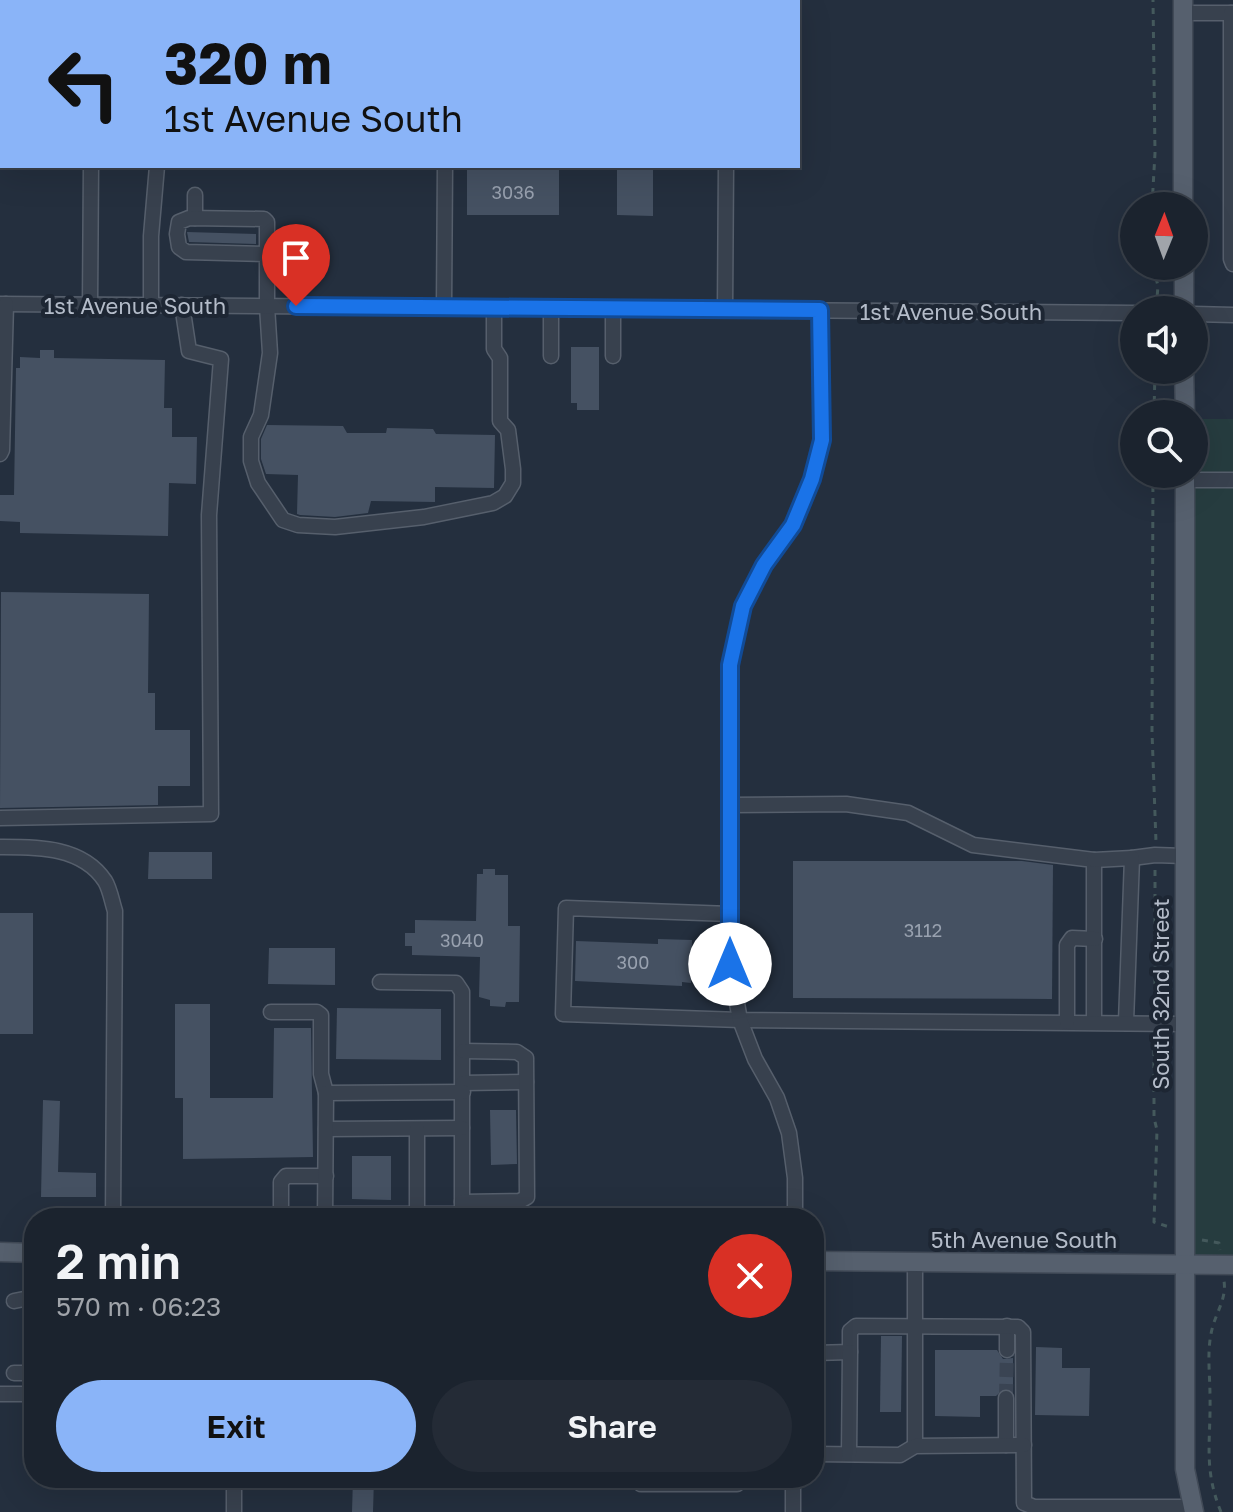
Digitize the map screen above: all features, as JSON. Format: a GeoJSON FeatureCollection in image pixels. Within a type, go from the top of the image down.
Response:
{"type":"FeatureCollection","features":[{"type":"Feature","properties":{"kind":"main road"},"geometry":{"type":"LineString","coordinates":[[1183,6],[1183,192]]}},
{"type":"Feature","properties":{"kind":"main road","name":"South 32nd Street"},"geometry":{"type":"LineString","coordinates":[[1185,488],[1185,1469],[1193,1509]]}},
{"type":"Feature","properties":{"kind":"main road"},"geometry":{"type":"LineString","coordinates":[[0,1252],[24,1253]]}},
{"type":"Feature","properties":{"kind":"main road","name":"5th Avenue South"},"geometry":{"type":"LineString","coordinates":[[824,1261],[1233,1265]]}},
{"type":"Feature","properties":{"kind":"street"},"geometry":{"type":"LineString","coordinates":[[1183,6],[1232,13],[1233,264]]}},
{"type":"Feature","properties":{"kind":"street"},"geometry":{"type":"LineString","coordinates":[[90,304],[91,168]]}},
{"type":"Feature","properties":{"kind":"street"},"geometry":{"type":"LineString","coordinates":[[151,305],[151,236],[157,168]]}},
{"type":"Feature","properties":{"kind":"street"},"geometry":{"type":"LineString","coordinates":[[444,307],[445,168]]}},
{"type":"Feature","properties":{"kind":"street"},"geometry":{"type":"LineString","coordinates":[[725,310],[726,168]]}},
{"type":"Feature","properties":{"kind":"street"},"geometry":{"type":"LineString","coordinates":[[195,195],[195,218]]}},
{"type":"Feature","properties":{"kind":"street"},"geometry":{"type":"LineString","coordinates":[[267,254],[186,252],[179,247],[179,222],[195,218],[264,219],[267,222],[270,353],[261,415],[251,437],[251,461],[258,483],[283,520],[298,525],[335,527],[424,517],[493,503],[505,496],[513,483],[512,451],[508,430],[500,421],[500,358],[494,349],[494,308]]}},
{"type":"Feature","properties":{"kind":"street"},"geometry":{"type":"LineString","coordinates":[[151,236],[177,234]]}},
{"type":"Feature","properties":{"kind":"street"},"geometry":{"type":"LineString","coordinates":[[0,454],[3,304]]}},
{"type":"Feature","properties":{"kind":"street","name":"1st Avenue South"},"geometry":{"type":"LineString","coordinates":[[3,304],[1120,313]]}},
{"type":"Feature","properties":{"kind":"street"},"geometry":{"type":"LineString","coordinates":[[0,818],[211,814],[209,515],[221,359],[189,351],[182,305]]}},
{"type":"Feature","properties":{"kind":"street"},"geometry":{"type":"LineString","coordinates":[[551,308],[551,356]]}},
{"type":"Feature","properties":{"kind":"street"},"geometry":{"type":"LineString","coordinates":[[613,309],[613,356]]}},
{"type":"Feature","properties":{"kind":"street"},"geometry":{"type":"LineString","coordinates":[[795,1208],[789,1133],[777,1098],[755,1059],[740,1020],[730,964],[730,665],[743,606],[764,565],[793,525],[812,479],[822,440],[820,310]]}},
{"type":"Feature","properties":{"kind":"street"},"geometry":{"type":"LineString","coordinates":[[1208,314],[1233,315]]}},
{"type":"Feature","properties":{"kind":"street"},"geometry":{"type":"LineString","coordinates":[[1208,478],[1233,480]]}},
{"type":"Feature","properties":{"kind":"street"},"geometry":{"type":"LineString","coordinates":[[730,805],[846,804],[908,813],[973,845],[1094,860],[1184,856]]}},
{"type":"Feature","properties":{"kind":"street"},"geometry":{"type":"LineString","coordinates":[[0,847],[50,847],[87,863],[105,881],[115,911],[113,1208]]}},
{"type":"Feature","properties":{"kind":"street"},"geometry":{"type":"LineString","coordinates":[[1126,1022],[1132,858]]}},
{"type":"Feature","properties":{"kind":"street"},"geometry":{"type":"LineString","coordinates":[[1094,860],[1094,1022]]}},
{"type":"Feature","properties":{"kind":"street"},"geometry":{"type":"LineString","coordinates":[[730,914],[566,908],[563,1014],[740,1020],[1184,1024]]}},
{"type":"Feature","properties":{"kind":"street"},"geometry":{"type":"LineString","coordinates":[[1067,1022],[1067,945],[1072,938],[1095,939]]}},
{"type":"Feature","properties":{"kind":"street"},"geometry":{"type":"LineString","coordinates":[[380,982],[456,983],[462,992],[462,1208]]}},
{"type":"Feature","properties":{"kind":"street"},"geometry":{"type":"LineString","coordinates":[[271,1012],[317,1012],[321,1015],[321,1074],[326,1093],[325,1208]]}},
{"type":"Feature","properties":{"kind":"street"},"geometry":{"type":"LineString","coordinates":[[463,1051],[517,1052],[526,1058],[527,1197],[479,1208]]}},
{"type":"Feature","properties":{"kind":"street"},"geometry":{"type":"LineString","coordinates":[[326,1093],[526,1082]]}},
{"type":"Feature","properties":{"kind":"street"},"geometry":{"type":"LineString","coordinates":[[326,1129],[462,1128]]}},
{"type":"Feature","properties":{"kind":"street"},"geometry":{"type":"LineString","coordinates":[[417,1129],[417,1208]]}},
{"type":"Feature","properties":{"kind":"street"},"geometry":{"type":"LineString","coordinates":[[281,1208],[281,1182],[286,1176],[326,1176]]}},
{"type":"Feature","properties":{"kind":"street"},"geometry":{"type":"LineString","coordinates":[[915,1262],[915,1446]]}},
{"type":"Feature","properties":{"kind":"street"},"geometry":{"type":"LineString","coordinates":[[14,1301],[24,1299]]}},
{"type":"Feature","properties":{"kind":"street"},"geometry":{"type":"LineString","coordinates":[[849,1454],[850,1331],[856,1326],[1018,1327],[1023,1332],[1024,1503],[1034,1507],[1193,1509]]}},
{"type":"Feature","properties":{"kind":"street"},"geometry":{"type":"LineString","coordinates":[[1007,1326],[1007,1350]]}},
{"type":"Feature","properties":{"kind":"street"},"geometry":{"type":"LineString","coordinates":[[824,1353],[850,1352]]}},
{"type":"Feature","properties":{"kind":"street"},"geometry":{"type":"LineString","coordinates":[[14,1373],[24,1373]]}},
{"type":"Feature","properties":{"kind":"street"},"geometry":{"type":"LineString","coordinates":[[0,1394],[24,1394]]}},
{"type":"Feature","properties":{"kind":"street"},"geometry":{"type":"LineString","coordinates":[[1006,1398],[1006,1445]]}},
{"type":"Feature","properties":{"kind":"street"},"geometry":{"type":"LineString","coordinates":[[824,1454],[900,1455],[915,1446],[1024,1445]]}},
{"type":"Feature","properties":{"kind":"street"},"geometry":{"type":"LineString","coordinates":[[234,1488],[234,1512]]}},
{"type":"Feature","properties":{"kind":"street"},"geometry":{"type":"LineString","coordinates":[[793,1488],[793,1512]]}},
{"type":"Feature","properties":{"kind":"path"},"geometry":{"type":"LineString","coordinates":[[1153,0],[1153,192]]}},
{"type":"Feature","properties":{"kind":"green space"},"geometry":{"type":"Polygon","coordinates":[[[1208,419],[1233,419],[1233,1265],[1184,1264],[1193,488],[1208,488],[1208,419]]]}},
{"type":"Feature","properties":{"kind":"building"},"geometry":{"type":"Polygon","coordinates":[[[467,168],[559,168],[559,215],[467,215],[467,168]]]}},
{"type":"Feature","properties":{"kind":"building"},"geometry":{"type":"Polygon","coordinates":[[[617,168],[653,168],[653,216],[617,215],[617,168]]]}},
{"type":"Feature","properties":{"kind":"building"},"geometry":{"type":"Polygon","coordinates":[[[187,232],[256,234],[256,244],[189,242],[187,232]]]}},
{"type":"Feature","properties":{"kind":"building"},"geometry":{"type":"Polygon","coordinates":[[[571,347],[599,347],[599,410],[577,410],[577,403],[571,403],[571,347]]]}},
{"type":"Feature","properties":{"kind":"building"},"geometry":{"type":"Polygon","coordinates":[[[40,350],[54,350],[54,358],[165,360],[164,408],[172,408],[172,437],[197,437],[196,484],[169,483],[168,536],[20,533],[20,522],[0,521],[0,495],[14,495],[16,368],[20,368],[20,357],[40,358],[40,350]]]}},
{"type":"Feature","properties":{"kind":"building"},"geometry":{"type":"Polygon","coordinates":[[[267,425],[343,426],[347,433],[386,433],[387,428],[433,429],[436,434],[495,435],[494,488],[435,487],[435,502],[371,501],[368,513],[335,517],[300,515],[297,514],[298,475],[266,474],[261,459],[261,439],[267,425]]]}},
{"type":"Feature","properties":{"kind":"building"},"geometry":{"type":"Polygon","coordinates":[[[1,592],[149,594],[148,693],[155,693],[155,730],[190,730],[190,786],[158,786],[158,805],[0,808],[1,592]]]}},
{"type":"Feature","properties":{"kind":"building"},"geometry":{"type":"Polygon","coordinates":[[[149,852],[212,852],[212,879],[148,879],[149,852]]]}},
{"type":"Feature","properties":{"kind":"building"},"geometry":{"type":"Polygon","coordinates":[[[793,861],[1022,861],[1053,865],[1052,999],[793,998],[793,861]]]}},
{"type":"Feature","properties":{"kind":"building"},"geometry":{"type":"Polygon","coordinates":[[[483,869],[495,869],[495,875],[508,875],[508,926],[520,926],[519,1002],[506,1002],[505,1007],[490,1006],[490,1000],[479,997],[480,957],[412,955],[412,946],[405,946],[405,933],[415,933],[415,920],[476,921],[477,874],[483,874],[483,869]]]}},
{"type":"Feature","properties":{"kind":"building"},"geometry":{"type":"Polygon","coordinates":[[[0,913],[33,913],[33,1034],[0,1034],[0,913]]]}},
{"type":"Feature","properties":{"kind":"building"},"geometry":{"type":"Polygon","coordinates":[[[658,939],[692,940],[691,983],[682,982],[682,986],[575,981],[576,941],[658,944],[658,939]]]}},
{"type":"Feature","properties":{"kind":"building"},"geometry":{"type":"Polygon","coordinates":[[[269,948],[335,948],[335,985],[268,984],[269,948]]]}},
{"type":"Feature","properties":{"kind":"building"},"geometry":{"type":"Polygon","coordinates":[[[175,1004],[210,1004],[210,1098],[273,1098],[274,1028],[311,1028],[313,1157],[183,1159],[183,1098],[175,1098],[175,1004]]]}},
{"type":"Feature","properties":{"kind":"building"},"geometry":{"type":"Polygon","coordinates":[[[337,1008],[441,1009],[441,1060],[336,1059],[337,1008]]]}},
{"type":"Feature","properties":{"kind":"building"},"geometry":{"type":"Polygon","coordinates":[[[43,1100],[60,1101],[58,1172],[96,1173],[96,1197],[41,1197],[43,1100]]]}},
{"type":"Feature","properties":{"kind":"building"},"geometry":{"type":"Polygon","coordinates":[[[490,1110],[516,1110],[517,1164],[491,1165],[490,1110]]]}},
{"type":"Feature","properties":{"kind":"building"},"geometry":{"type":"Polygon","coordinates":[[[352,1156],[391,1156],[391,1200],[352,1199],[352,1156]]]}},
{"type":"Feature","properties":{"kind":"building"},"geometry":{"type":"Polygon","coordinates":[[[881,1336],[902,1336],[901,1412],[880,1412],[881,1336]]]}},
{"type":"Feature","properties":{"kind":"building"},"geometry":{"type":"Polygon","coordinates":[[[1036,1347],[1062,1348],[1062,1368],[1090,1368],[1089,1416],[1035,1415],[1036,1347]]]}},
{"type":"Feature","properties":{"kind":"building"},"geometry":{"type":"Polygon","coordinates":[[[935,1350],[997,1350],[1003,1359],[1013,1358],[1013,1392],[1005,1388],[996,1396],[980,1396],[980,1417],[935,1416],[935,1350]]]}},
{"type":"Feature","properties":{"kind":"building"},"geometry":{"type":"Polygon","coordinates":[[[353,1488],[374,1488],[373,1512],[352,1512],[353,1488]]]}},
{"type":"Feature","properties":{"kind":"tunnel"},"geometry":{"type":"LineString","coordinates":[[1006,1398],[1007,1350]]}},
{"type":"Feature","properties":{"kind":"route"},"geometry":{"type":"LineString","coordinates":[[296,306],[820,310],[822,440],[812,479],[793,525],[764,565],[743,606],[730,665],[730,964]]}}]}
